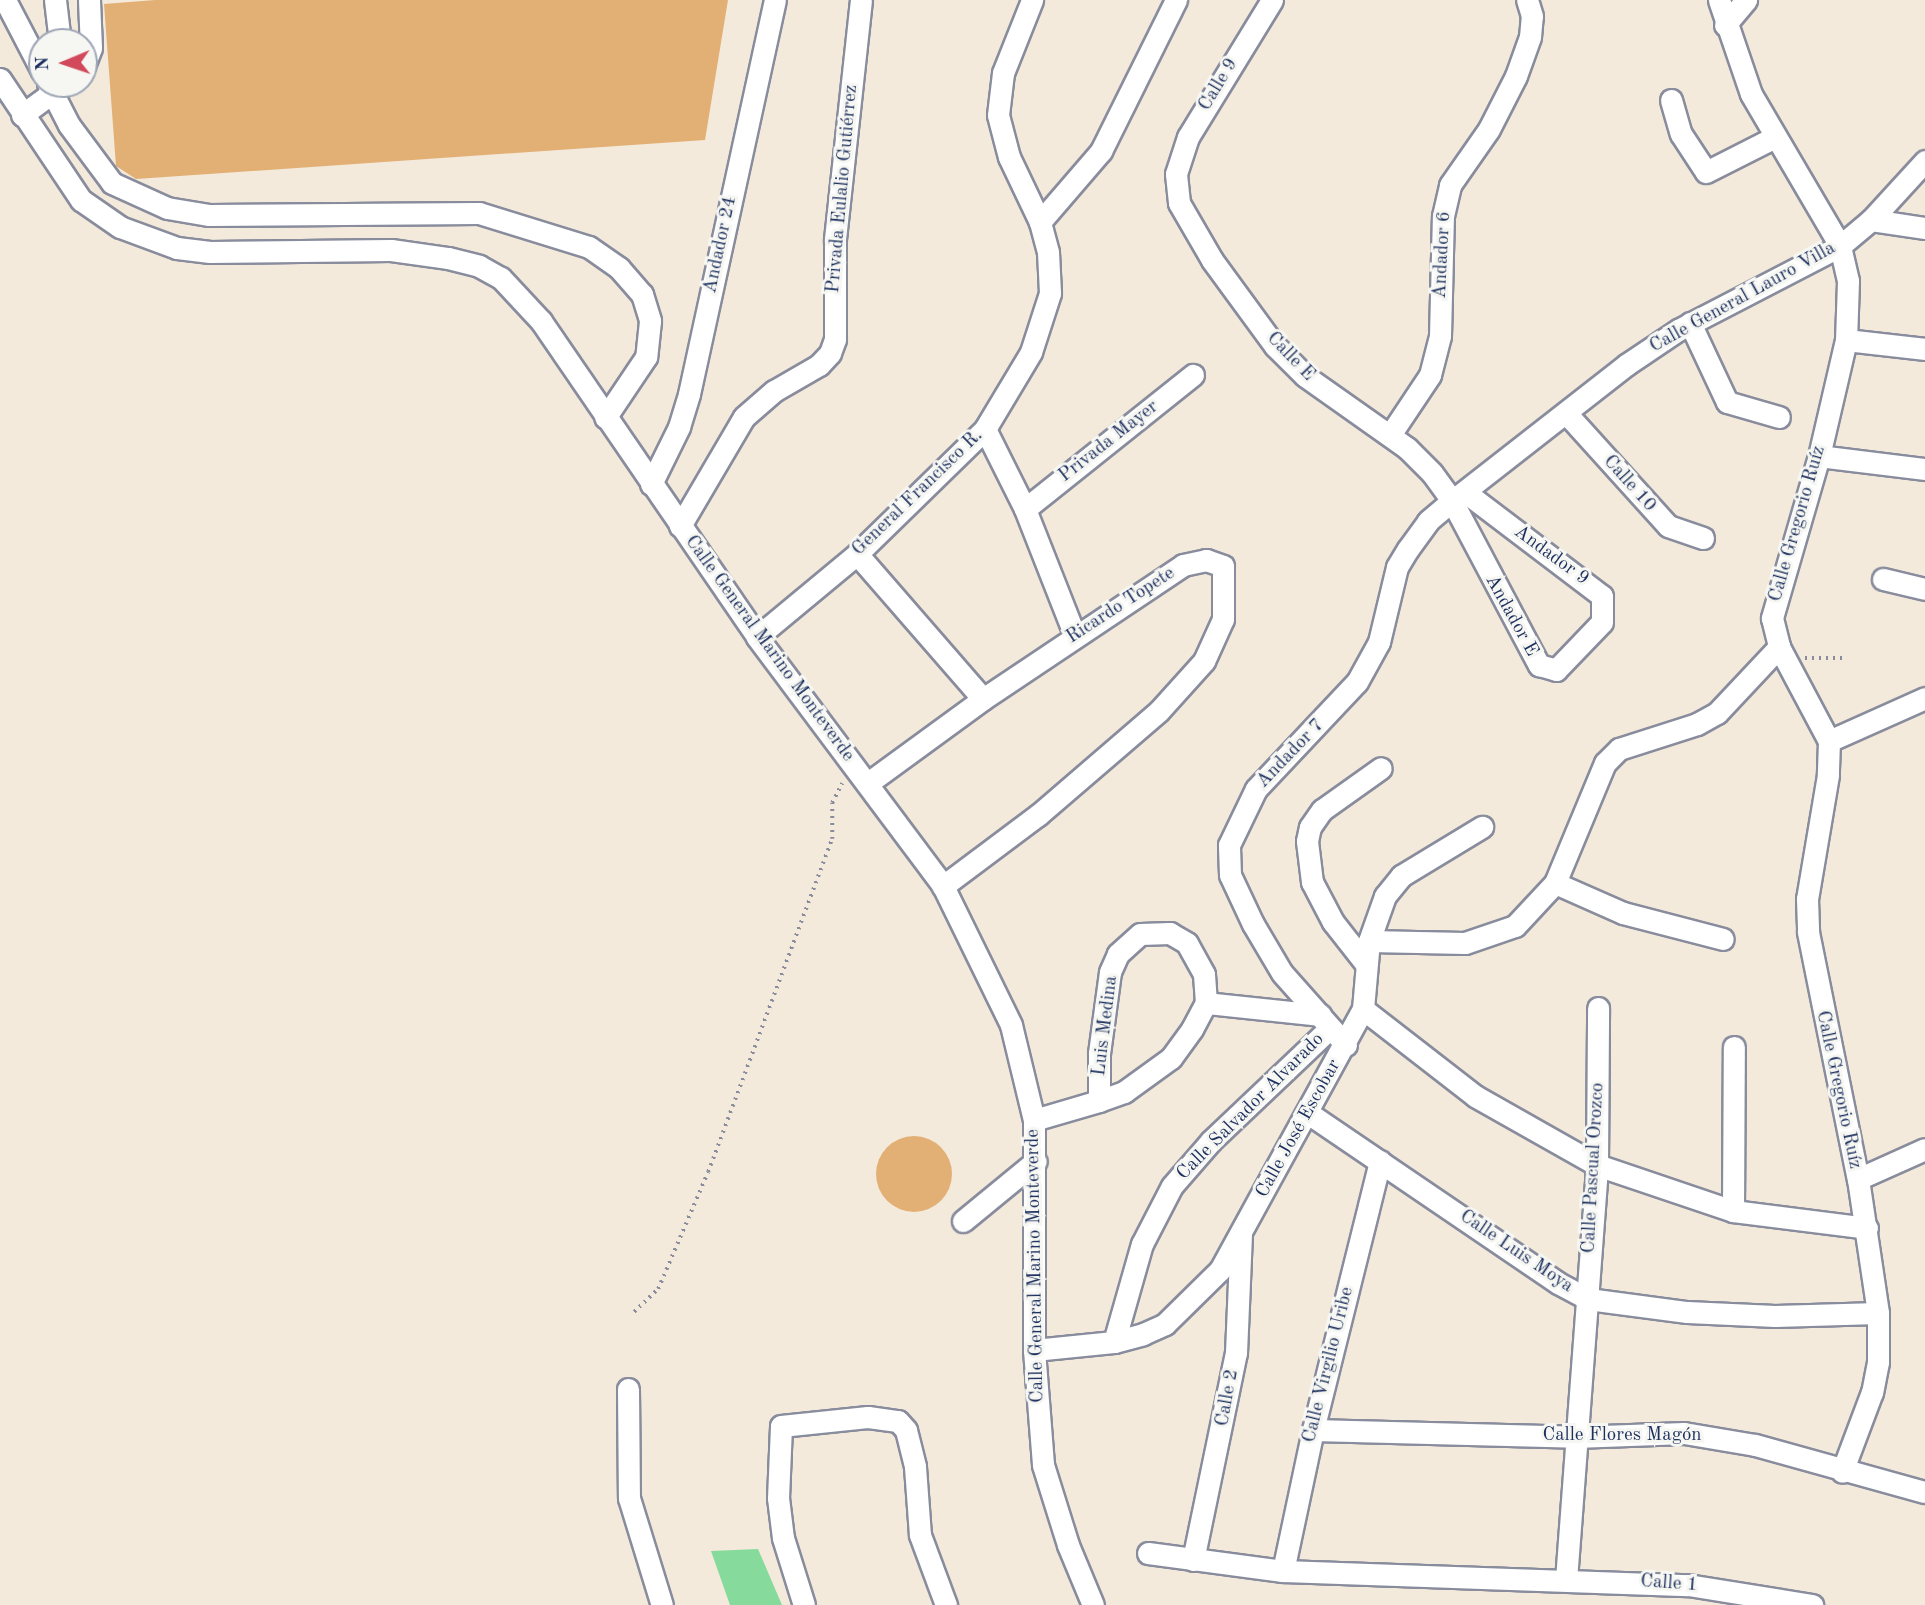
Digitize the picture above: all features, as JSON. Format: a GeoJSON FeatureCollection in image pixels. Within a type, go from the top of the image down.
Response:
{"type":"FeatureCollection","features":[{"type":"Feature","properties":{"kind":"street"},"geometry":{"type":"LineString","coordinates":[[5,0],[28,44]]}},
{"type":"Feature","properties":{"kind":"street"},"geometry":{"type":"LineString","coordinates":[[55,0],[58,28]]}},
{"type":"Feature","properties":{"kind":"street"},"geometry":{"type":"LineString","coordinates":[[89,0],[90,28]]}},
{"type":"Feature","properties":{"kind":"street","name":"Andador 24"},"geometry":{"type":"LineString","coordinates":[[651,484],[680,427],[689,394],[775,0]]}},
{"type":"Feature","properties":{"kind":"street","name":"Privada Eulalio Gutiérrez"},"geometry":{"type":"LineString","coordinates":[[680,526],[744,417],[774,391],[819,365],[833,346],[835,239],[861,0]]}},
{"type":"Feature","properties":{"kind":"street","name":"General Francisco R."},"geometry":{"type":"LineString","coordinates":[[757,637],[857,554],[985,429],[1031,352],[1045,317],[1051,276],[1040,222],[1009,157],[998,114],[1003,73],[1032,0]]}},
{"type":"Feature","properties":{"kind":"street"},"geometry":{"type":"LineString","coordinates":[[1040,222],[1101,151],[1176,0]]}},
{"type":"Feature","properties":{"kind":"street","name":"Calle 9"},"geometry":{"type":"LineString","coordinates":[[1176,174],[1188,137],[1272,0]]}},
{"type":"Feature","properties":{"kind":"street","name":"Andador 6"},"geometry":{"type":"LineString","coordinates":[[1390,435],[1430,375],[1440,336],[1443,216],[1450,186],[1489,129],[1516,76],[1530,37],[1532,16],[1527,0]]}},
{"type":"Feature","properties":{"kind":"street","name":"Calle Gregorio Ruíz"},"geometry":{"type":"LineString","coordinates":[[1719,0],[1725,25],[1773,138],[1840,246],[1849,307],[1846,340],[1819,456],[1774,604],[1773,631],[1829,741],[1828,775],[1807,899],[1808,932],[1867,1228],[1878,1313],[1878,1362],[1872,1392],[1842,1472]]}},
{"type":"Feature","properties":{"kind":"street"},"geometry":{"type":"LineString","coordinates":[[1725,25],[1746,0]]}},
{"type":"Feature","properties":{"kind":"street","name":"Calle General Marino Monteverde"},"geometry":{"type":"LineString","coordinates":[[0,79],[81,200],[120,228],[147,240],[210,252],[391,250],[479,266],[501,278],[541,321],[757,637],[943,886],[1011,1025],[1034,1120],[1034,1350],[1043,1465],[1068,1545],[1093,1605]]}},
{"type":"Feature","properties":{"kind":"street"},"geometry":{"type":"LineString","coordinates":[[22,115],[41,98]]}},
{"type":"Feature","properties":{"kind":"street"},"geometry":{"type":"LineString","coordinates":[[61,98],[113,183],[167,208],[209,215],[401,210],[480,213],[589,247],[619,268],[642,294],[650,321],[646,357],[605,418]]}},
{"type":"Feature","properties":{"kind":"street"},"geometry":{"type":"LineString","coordinates":[[1671,100],[1681,134],[1706,172],[1773,138]]}},
{"type":"Feature","properties":{"kind":"street","name":"Calle General Lauro Villa"},"geometry":{"type":"LineString","coordinates":[[1458,496],[1690,323],[1840,246],[1871,220],[1925,161]]}},
{"type":"Feature","properties":{"kind":"street","name":"Calle E"},"geometry":{"type":"LineString","coordinates":[[1176,174],[1179,203],[1192,228],[1275,346],[1305,376],[1390,435],[1458,496]]}},
{"type":"Feature","properties":{"kind":"street"},"geometry":{"type":"LineString","coordinates":[[1871,220],[1925,228]]}},
{"type":"Feature","properties":{"kind":"street"},"geometry":{"type":"LineString","coordinates":[[1690,323],[1727,402],[1779,417]]}},
{"type":"Feature","properties":{"kind":"street"},"geometry":{"type":"LineString","coordinates":[[1846,340],[1925,349]]}},
{"type":"Feature","properties":{"kind":"street","name":"Privada Mayer"},"geometry":{"type":"LineString","coordinates":[[1025,509],[1193,375]]}},
{"type":"Feature","properties":{"kind":"street","name":"Calle 10"},"geometry":{"type":"LineString","coordinates":[[1566,413],[1668,526],[1703,538]]}},
{"type":"Feature","properties":{"kind":"street"},"geometry":{"type":"LineString","coordinates":[[985,429],[1025,509],[1075,636]]}},
{"type":"Feature","properties":{"kind":"street"},"geometry":{"type":"LineString","coordinates":[[1819,456],[1925,469]]}},
{"type":"Feature","properties":{"kind":"street","name":"Andador E"},"geometry":{"type":"LineString","coordinates":[[1458,496],[1479,558],[1542,669],[1556,670],[1594,634]]}},
{"type":"Feature","properties":{"kind":"street","name":"Andador 9"},"geometry":{"type":"LineString","coordinates":[[1458,496],[1602,596],[1605,614],[1594,634]]}},
{"type":"Feature","properties":{"kind":"street","name":"Andador 7"},"geometry":{"type":"LineString","coordinates":[[1346,1045],[1282,973],[1253,924],[1230,875],[1229,845],[1256,789],[1357,682],[1379,642],[1397,567],[1428,521],[1458,496]]}},
{"type":"Feature","properties":{"kind":"street"},"geometry":{"type":"LineString","coordinates":[[857,554],[983,699]]}},
{"type":"Feature","properties":{"kind":"street","name":"Ricardo Topete"},"geometry":{"type":"LineString","coordinates":[[862,776],[983,699],[1183,565],[1206,560],[1223,566],[1223,618],[1204,661],[1159,711],[1058,798],[943,886]]}},
{"type":"Feature","properties":{"kind":"street"},"geometry":{"type":"LineString","coordinates":[[1884,579],[1925,589]]}},
{"type":"Feature","properties":{"kind":"street"},"geometry":{"type":"LineString","coordinates":[[1369,941],[1438,945],[1489,937],[1515,926],[1555,883],[1605,763],[1619,748],[1697,724],[1717,713],[1783,652]]}},
{"type":"Feature","properties":{"kind":"street"},"geometry":{"type":"LineString","coordinates":[[1829,741],[1925,698]]}},
{"type":"Feature","properties":{"kind":"street"},"geometry":{"type":"LineString","coordinates":[[1366,964],[1333,922],[1312,881],[1307,841],[1310,827],[1322,810],[1381,768]]}},
{"type":"Feature","properties":{"kind":"street","name":"Calle José Escobar"},"geometry":{"type":"LineString","coordinates":[[1034,1350],[1114,1342],[1165,1324],[1196,1298],[1220,1270],[1346,1045],[1363,1009],[1369,941],[1385,896],[1401,876],[1482,827]]}},
{"type":"Feature","properties":{"kind":"street"},"geometry":{"type":"LineString","coordinates":[[1555,883],[1623,914],[1723,939]]}},
{"type":"Feature","properties":{"kind":"street","name":"Luis Medina"},"geometry":{"type":"LineString","coordinates":[[1034,1120],[1098,1101],[1147,1079],[1171,1058],[1206,1003],[1204,974],[1187,943],[1170,933],[1140,934],[1127,943],[1110,972],[1098,1101]]}},
{"type":"Feature","properties":{"kind":"street"},"geometry":{"type":"LineString","coordinates":[[1206,1003],[1325,1022]]}},
{"type":"Feature","properties":{"kind":"street","name":"Calle Pascual Orozco"},"geometry":{"type":"LineString","coordinates":[[1566,1580],[1597,1165],[1598,1008]]}},
{"type":"Feature","properties":{"kind":"street"},"geometry":{"type":"LineString","coordinates":[[1363,1009],[1475,1096],[1597,1165],[1732,1211],[1867,1228]]}},
{"type":"Feature","properties":{"kind":"street","name":"Calle Salvador Alvarado"},"geometry":{"type":"LineString","coordinates":[[1114,1342],[1142,1244],[1172,1186],[1211,1141],[1325,1022]]}},
{"type":"Feature","properties":{"kind":"street"},"geometry":{"type":"LineString","coordinates":[[1732,1211],[1734,1047]]}},
{"type":"Feature","properties":{"kind":"street","name":"Calle Luis Moya"},"geometry":{"type":"LineString","coordinates":[[1308,1113],[1558,1283],[1588,1299],[1687,1312],[1775,1316],[1878,1313]]}},
{"type":"Feature","properties":{"kind":"street"},"geometry":{"type":"LineString","coordinates":[[1858,1180],[1925,1149]]}},
{"type":"Feature","properties":{"kind":"street"},"geometry":{"type":"LineString","coordinates":[[964,1221],[1036,1161]]}},
{"type":"Feature","properties":{"kind":"street","name":"Calle Virgilio Uribe"},"geometry":{"type":"LineString","coordinates":[[1283,1571],[1312,1430],[1380,1161]]}},
{"type":"Feature","properties":{"kind":"street","name":"Calle 2"},"geometry":{"type":"LineString","coordinates":[[1193,1560],[1236,1353],[1241,1234]]}},
{"type":"Feature","properties":{"kind":"street"},"geometry":{"type":"LineString","coordinates":[[628,1389],[629,1498],[662,1605]]}},
{"type":"Feature","properties":{"kind":"street"},"geometry":{"type":"LineString","coordinates":[[804,1605],[782,1525],[781,1426],[868,1417],[898,1421],[911,1446],[920,1535],[946,1605]]}},
{"type":"Feature","properties":{"kind":"street","name":"Calle Flores Magón"},"geometry":{"type":"LineString","coordinates":[[1312,1430],[1575,1437],[1684,1433],[1721,1437],[1842,1472],[1925,1492]]}},
{"type":"Feature","properties":{"kind":"street","name":"Calle 1"},"geometry":{"type":"LineString","coordinates":[[1148,1553],[1283,1571],[1688,1585],[1812,1605]]}},
{"type":"Feature","properties":{"kind":"path"},"geometry":{"type":"LineString","coordinates":[[1783,652],[1843,658]]}},
{"type":"Feature","properties":{"kind":"path"},"geometry":{"type":"LineString","coordinates":[[634,1312],[658,1289],[708,1172],[832,839],[834,794],[862,776]]}},
{"type":"Feature","properties":{"kind":"green space"},"geometry":{"type":"Polygon","coordinates":[[[758,1549],[782,1605],[730,1605],[711,1551],[758,1549]]]}},
{"type":"Feature","properties":{"kind":"building"},"geometry":{"type":"Polygon","coordinates":[[[155,0],[728,0],[705,140],[136,179],[116,166],[104,4],[155,0]]]}},
{"type":"Feature","properties":{"kind":"building"},"geometry":{"type":"Polygon","coordinates":[[[914,1136],[929,1139],[941,1147],[949,1159],[952,1174],[949,1189],[941,1201],[929,1209],[914,1212],[899,1209],[887,1201],[879,1189],[876,1174],[879,1159],[887,1147],[899,1139],[914,1136]]]}}]}
